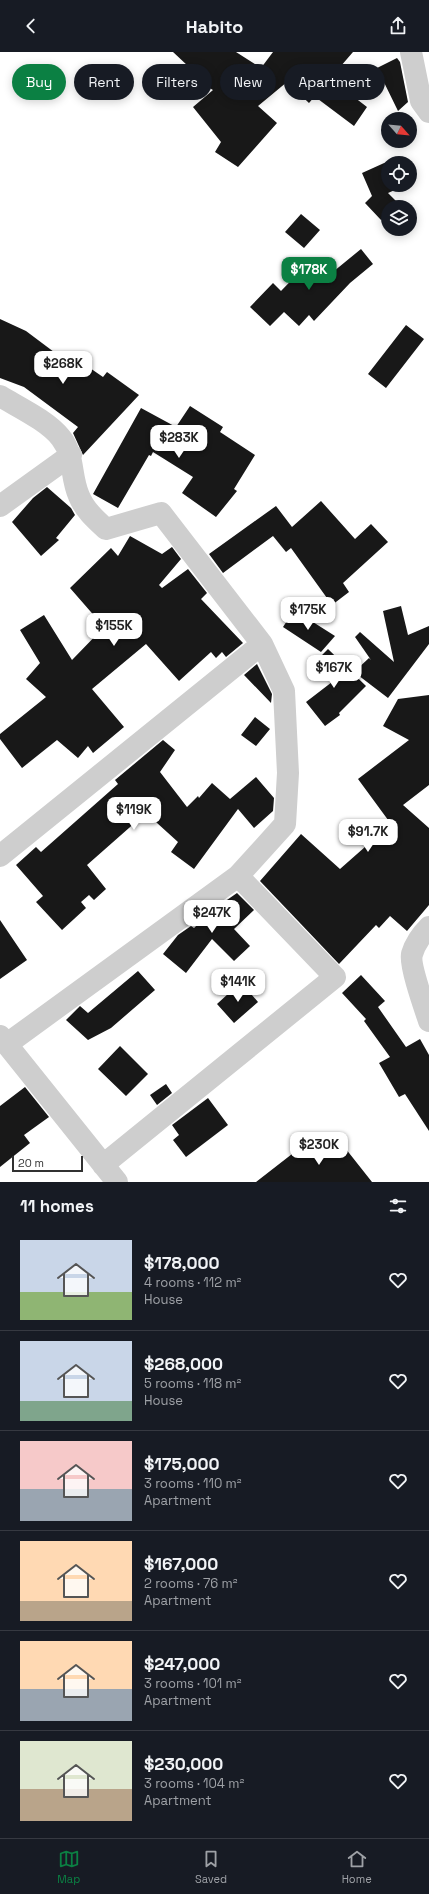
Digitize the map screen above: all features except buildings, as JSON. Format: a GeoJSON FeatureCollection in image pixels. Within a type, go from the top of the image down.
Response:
{"type":"FeatureCollection","features":[{"type":"Feature","properties":{"kind":"street"},"geometry":{"type":"LineString","coordinates":[[411,52],[421,101],[429,112]]}},
{"type":"Feature","properties":{"kind":"street"},"geometry":{"type":"LineString","coordinates":[[0,396],[44,423],[60,437],[71,455],[79,495],[92,516],[106,528],[160,513],[262,644],[284,691],[288,773],[285,824],[238,876],[3,1040],[117,1182]]}},
{"type":"Feature","properties":{"kind":"street"},"geometry":{"type":"LineString","coordinates":[[0,506],[71,455]]}},
{"type":"Feature","properties":{"kind":"street"},"geometry":{"type":"LineString","coordinates":[[0,856],[262,644]]}},
{"type":"Feature","properties":{"kind":"street"},"geometry":{"type":"LineString","coordinates":[[103,1165],[335,977],[238,876]]}},
{"type":"Feature","properties":{"kind":"street"},"geometry":{"type":"LineString","coordinates":[[429,927],[422,934],[411,955],[429,1021]]}}]}
